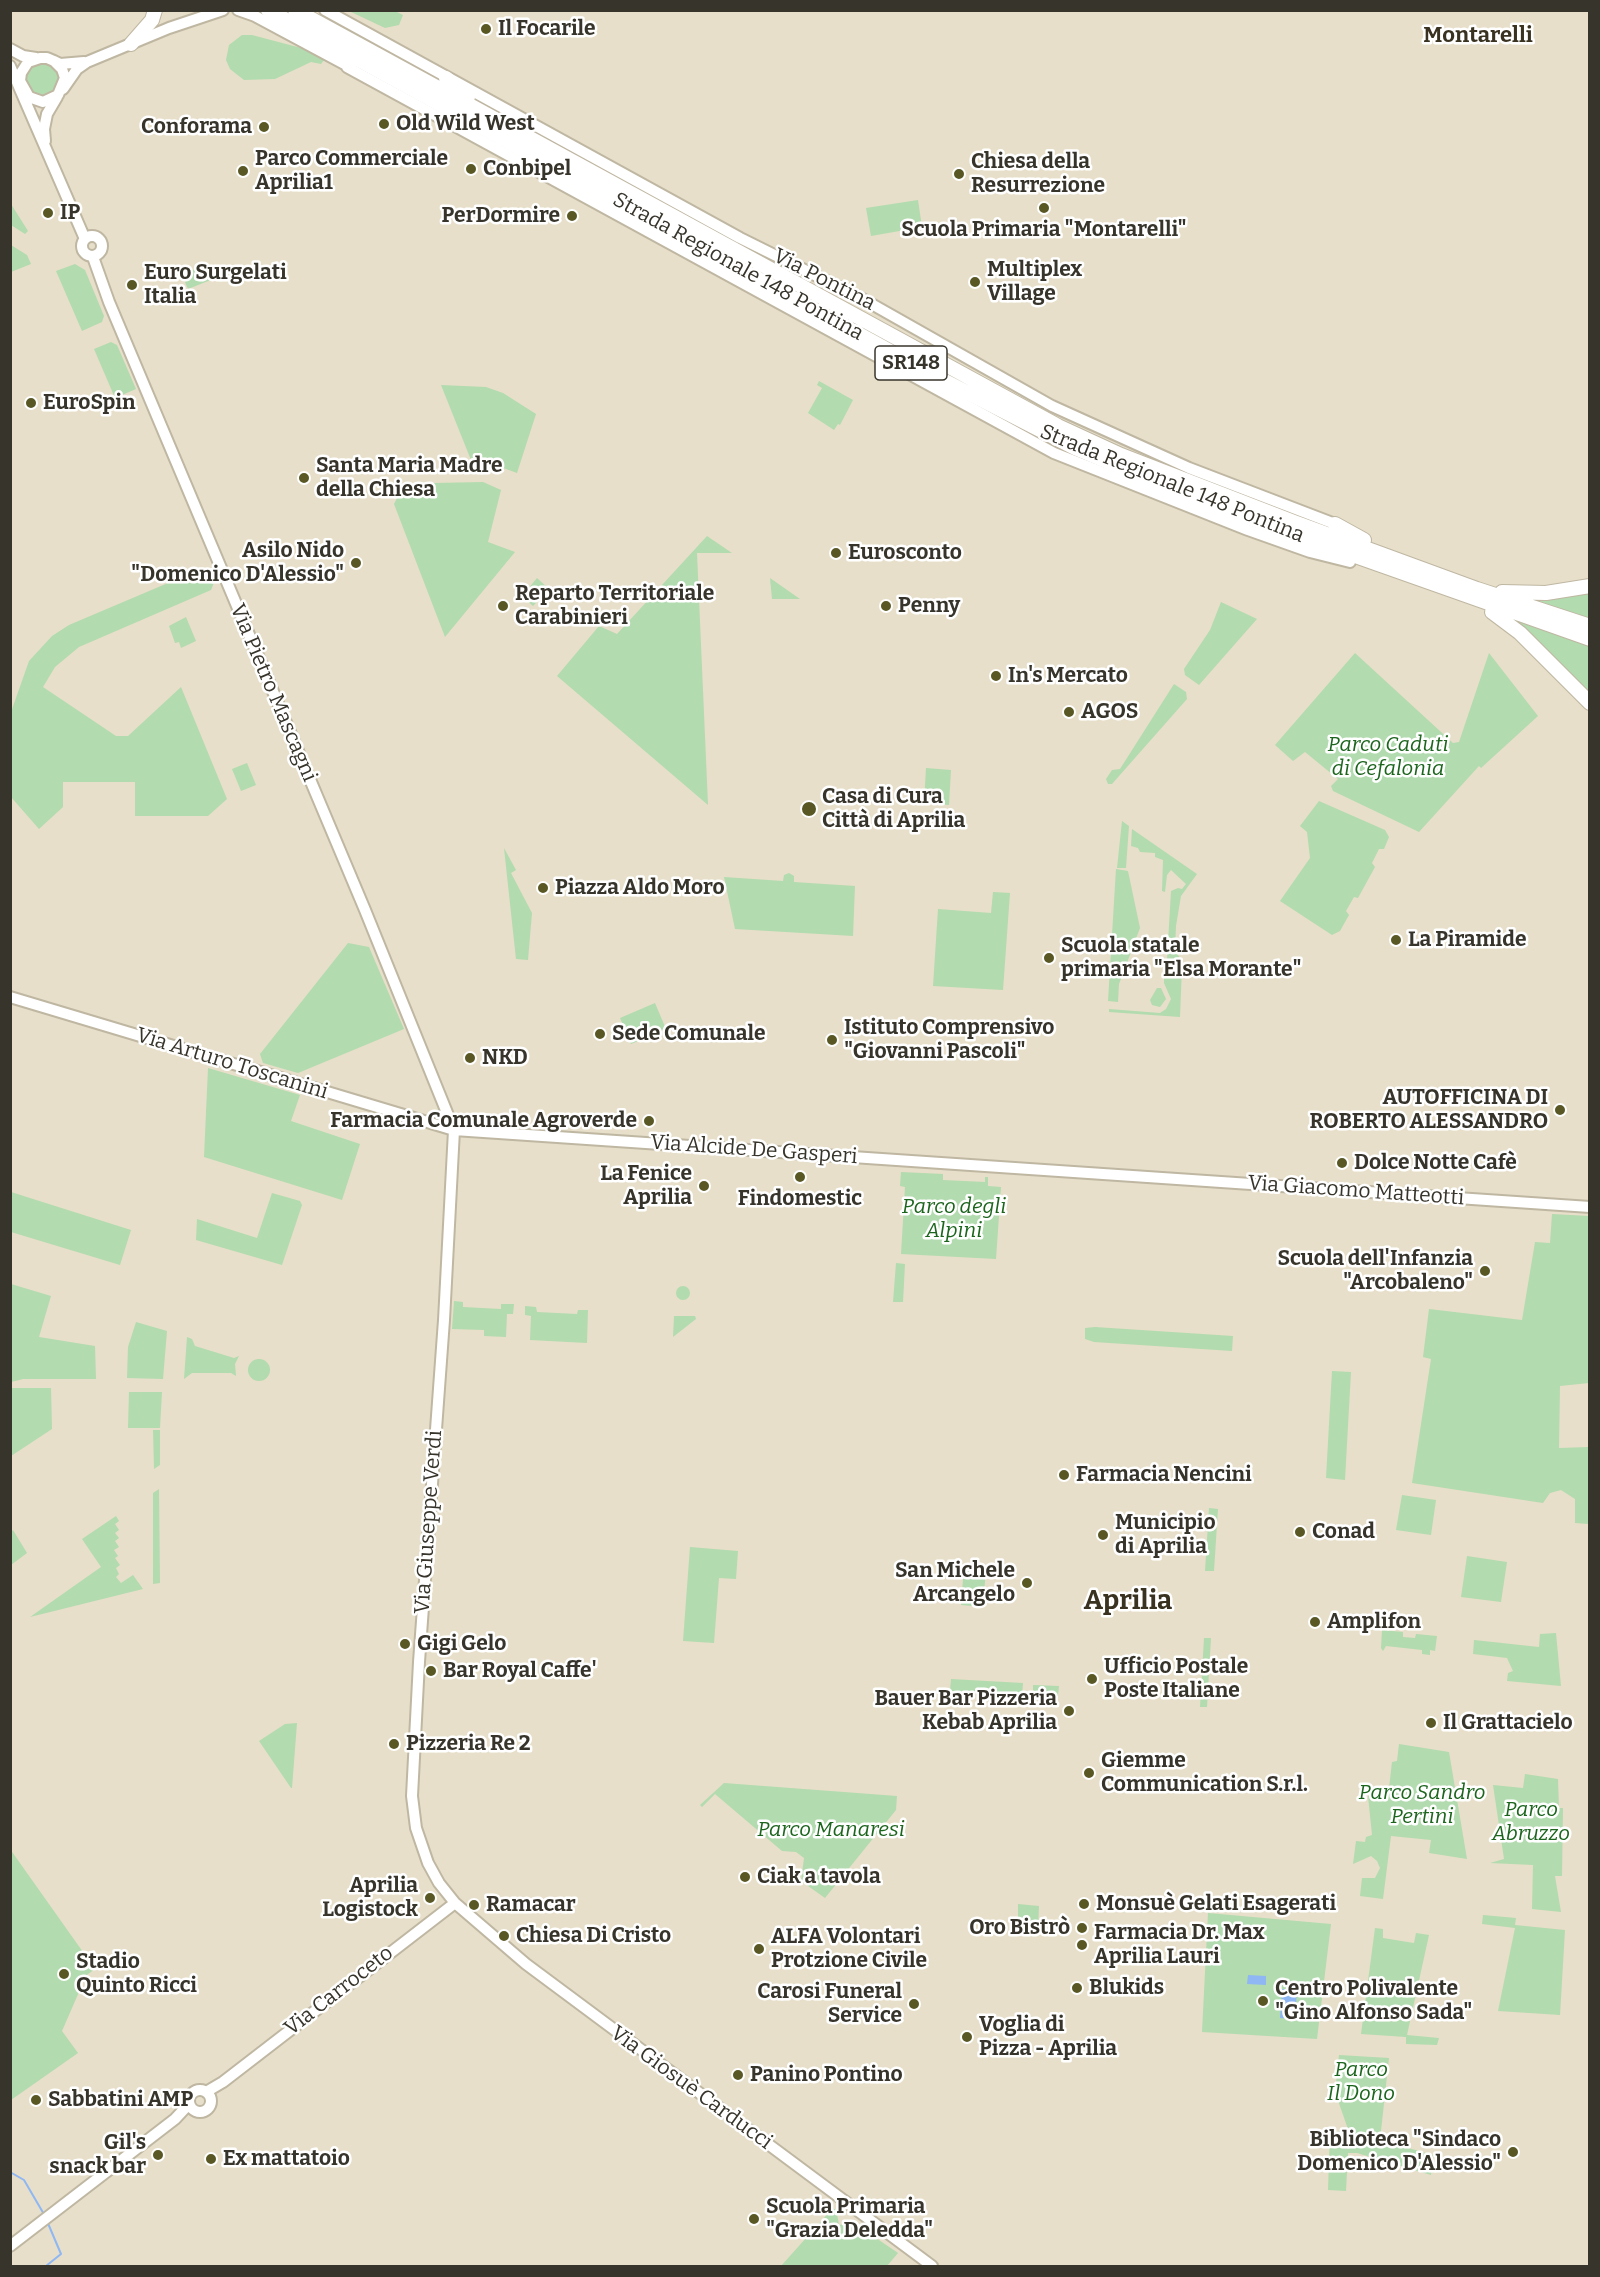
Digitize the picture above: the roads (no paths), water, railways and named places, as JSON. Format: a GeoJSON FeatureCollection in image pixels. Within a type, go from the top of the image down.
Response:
{"type":"FeatureCollection","features":[{"type":"Feature","properties":{"kind":"highway"},"geometry":{"type":"LineString","coordinates":[[131,44],[152,20],[155,10]]}},
{"type":"Feature","properties":{"kind":"highway","name":"Strada Regionale 148 Pontina"},"geometry":{"type":"LineString","coordinates":[[268,10],[1031,427],[1183,493],[1389,562]]}},
{"type":"Feature","properties":{"kind":"highway","name":"Strada Regionale 148 Pontina"},"geometry":{"type":"LineString","coordinates":[[295,10],[1058,426],[1389,562],[1590,639]]}},
{"type":"Feature","properties":{"kind":"highway"},"geometry":{"type":"LineString","coordinates":[[362,71],[397,80]]}},
{"type":"Feature","properties":{"kind":"highway"},"geometry":{"type":"LineString","coordinates":[[446,78],[491,116]]}},
{"type":"Feature","properties":{"kind":"highway"},"geometry":{"type":"LineString","coordinates":[[1335,524],[1389,562]]}},
{"type":"Feature","properties":{"kind":"highway"},"geometry":{"type":"LineString","coordinates":[[1350,562],[1389,562]]}},
{"type":"Feature","properties":{"kind":"highway"},"geometry":{"type":"LineString","coordinates":[[1473,594],[1537,593],[1590,586]]}},
{"type":"Feature","properties":{"kind":"highway"},"geometry":{"type":"LineString","coordinates":[[1473,594],[1516,629],[1590,703]]}},
{"type":"Feature","properties":{"kind":"highway","name":"Strada Regionale 148 Pontina"},"geometry":{"type":"LineString","coordinates":[[1473,594],[1590,626]]}},
{"type":"Feature","properties":{"kind":"street"},"geometry":{"type":"LineString","coordinates":[[10,49],[24,56],[60,64],[87,62],[223,10]]}},
{"type":"Feature","properties":{"kind":"street","name":"Via Pontina"},"geometry":{"type":"LineString","coordinates":[[238,10],[255,16],[1054,453],[1248,530],[1316,554],[1350,562]]}},
{"type":"Feature","properties":{"kind":"street","name":"Via Pontina"},"geometry":{"type":"LineString","coordinates":[[325,10],[740,238],[861,298],[1052,405],[1189,468],[1335,524]]}},
{"type":"Feature","properties":{"kind":"street","name":"Via Pietro Mascagni"},"geometry":{"type":"LineString","coordinates":[[39,58],[24,67],[20,81],[33,123],[85,239],[83,250],[93,256],[113,310],[365,910],[454,1130]]}},
{"type":"Feature","properties":{"kind":"street"},"geometry":{"type":"LineString","coordinates":[[23,91],[34,100],[43,102],[61,92],[65,78],[62,69],[54,61]]}},
{"type":"Feature","properties":{"kind":"street","name":"Via Pietro Mascagni"},"geometry":{"type":"LineString","coordinates":[[46,150],[44,129],[47,114],[76,69],[87,62]]}},
{"type":"Feature","properties":{"kind":"street","name":"Via Pietro Mascagni"},"geometry":{"type":"LineString","coordinates":[[10,66],[23,91]]}},
{"type":"Feature","properties":{"kind":"street","name":"Via Pontina"},"geometry":{"type":"LineString","coordinates":[[348,67],[362,71]]}},
{"type":"Feature","properties":{"kind":"street","name":"Via Pietro Mascagni"},"geometry":{"type":"LineString","coordinates":[[85,239],[95,236],[102,242],[101,252],[93,256]]}},
{"type":"Feature","properties":{"kind":"street","name":"Via Arturo Toscanini"},"geometry":{"type":"LineString","coordinates":[[10,997],[454,1130]]}},
{"type":"Feature","properties":{"kind":"street","name":"Via Alcide De Gasperi"},"geometry":{"type":"LineString","coordinates":[[454,1130],[1123,1176]]}},
{"type":"Feature","properties":{"kind":"street","name":"Via Giuseppe Verdi"},"geometry":{"type":"LineString","coordinates":[[454,1130],[445,1306],[419,1662],[412,1806],[419,1842],[428,1863],[439,1883],[455,1903]]}},
{"type":"Feature","properties":{"kind":"street","name":"Via Giacomo Matteotti"},"geometry":{"type":"LineString","coordinates":[[1123,1176],[1590,1207]]}},
{"type":"Feature","properties":{"kind":"street","name":"Via Carroceto"},"geometry":{"type":"LineString","coordinates":[[208,2096],[455,1903]]}},
{"type":"Feature","properties":{"kind":"street","name":"Via Giosuè Carducci"},"geometry":{"type":"LineString","coordinates":[[455,1903],[486,1932],[570,2000],[932,2266]]}},
{"type":"Feature","properties":{"kind":"street"},"geometry":{"type":"LineString","coordinates":[[13,2243],[175,2119],[189,2104],[194,2092],[208,2096],[207,2110],[175,2119]]}},
{"type":"Feature","properties":{"kind":"street"},"geometry":{"type":"LineString","coordinates":[[189,2104],[198,2112]]}},
{"type":"Feature","properties":{"kind":"water"},"geometry":{"type":"Polygon","coordinates":[[[1248,1975],[1266,1976],[1266,1985],[1247,1984],[1248,1975]]]}},
{"type":"Feature","properties":{"kind":"water"},"geometry":{"type":"Polygon","coordinates":[[[1282,1989],[1297,1990],[1295,2019],[1280,2018],[1282,1989]]]}},
{"type":"Feature","properties":{"kind":"waterway"},"geometry":{"type":"LineString","coordinates":[[10,2172],[24,2180],[45,2216]]}},
{"type":"Feature","properties":{"kind":"waterway"},"geometry":{"type":"LineString","coordinates":[[46,2266],[61,2254],[47,2221]]}},
{"type":"Feature","properties":{"kind":"place","name":"Il Focarile"},"geometry":{"type":"Point","coordinates":[486,29]}},
{"type":"Feature","properties":{"kind":"place","name":"Old Wild West"},"geometry":{"type":"Point","coordinates":[384,124]}},
{"type":"Feature","properties":{"kind":"place","name":"Conforama"},"geometry":{"type":"Point","coordinates":[264,127]}},
{"type":"Feature","properties":{"kind":"place","name":"Conbipel"},"geometry":{"type":"Point","coordinates":[471,169]}},
{"type":"Feature","properties":{"kind":"place","name":"Parco Commerciale Aprilia1"},"geometry":{"type":"Point","coordinates":[243,171]}},
{"type":"Feature","properties":{"kind":"place","name":"Chiesa della Resurrezione"},"geometry":{"type":"Point","coordinates":[959,174]}},
{"type":"Feature","properties":{"kind":"place","name":"Scuola Primaria \"Montarelli\""},"geometry":{"type":"Point","coordinates":[1044,208]}},
{"type":"Feature","properties":{"kind":"place","name":"IP"},"geometry":{"type":"Point","coordinates":[48,213]}},
{"type":"Feature","properties":{"kind":"place","name":"PerDormire"},"geometry":{"type":"Point","coordinates":[572,216]}},
{"type":"Feature","properties":{"kind":"place","name":"Multiplex Village"},"geometry":{"type":"Point","coordinates":[975,282]}},
{"type":"Feature","properties":{"kind":"place","name":"Euro Surgelati Italia"},"geometry":{"type":"Point","coordinates":[132,285]}},
{"type":"Feature","properties":{"kind":"place","name":"EuroSpin"},"geometry":{"type":"Point","coordinates":[31,403]}},
{"type":"Feature","properties":{"kind":"place","name":"Santa Maria Madre della Chiesa"},"geometry":{"type":"Point","coordinates":[304,478]}},
{"type":"Feature","properties":{"kind":"place","name":"Eurosconto"},"geometry":{"type":"Point","coordinates":[836,553]}},
{"type":"Feature","properties":{"kind":"place","name":"Asilo Nido \"Domenico D'Alessio\""},"geometry":{"type":"Point","coordinates":[356,563]}},
{"type":"Feature","properties":{"kind":"place","name":"Reparto Territoriale Carabinieri"},"geometry":{"type":"Point","coordinates":[503,606]}},
{"type":"Feature","properties":{"kind":"place","name":"Penny"},"geometry":{"type":"Point","coordinates":[886,606]}},
{"type":"Feature","properties":{"kind":"place","name":"In's Mercato"},"geometry":{"type":"Point","coordinates":[996,676]}},
{"type":"Feature","properties":{"kind":"place","name":"AGOS"},"geometry":{"type":"Point","coordinates":[1069,712]}},
{"type":"Feature","properties":{"kind":"place","name":"Casa di Cura Città di Aprilia"},"geometry":{"type":"Point","coordinates":[809,809]}},
{"type":"Feature","properties":{"kind":"place","name":"Piazza Aldo Moro"},"geometry":{"type":"Point","coordinates":[543,888]}},
{"type":"Feature","properties":{"kind":"place","name":"La Piramide"},"geometry":{"type":"Point","coordinates":[1396,940]}},
{"type":"Feature","properties":{"kind":"place","name":"Scuola statale primaria \"Elsa Morante\""},"geometry":{"type":"Point","coordinates":[1049,958]}},
{"type":"Feature","properties":{"kind":"place","name":"Sede Comunale"},"geometry":{"type":"Point","coordinates":[600,1034]}},
{"type":"Feature","properties":{"kind":"place","name":"Istituto Comprensivo \"Giovanni Pascoli\""},"geometry":{"type":"Point","coordinates":[832,1040]}},
{"type":"Feature","properties":{"kind":"place","name":"NKD"},"geometry":{"type":"Point","coordinates":[470,1058]}},
{"type":"Feature","properties":{"kind":"place","name":"AUTOFFICINA DI ROBERTO ALESSANDRO"},"geometry":{"type":"Point","coordinates":[1560,1110]}},
{"type":"Feature","properties":{"kind":"place","name":"Farmacia Comunale Agroverde"},"geometry":{"type":"Point","coordinates":[649,1121]}},
{"type":"Feature","properties":{"kind":"place","name":"Dolce Notte Cafè"},"geometry":{"type":"Point","coordinates":[1342,1163]}},
{"type":"Feature","properties":{"kind":"place","name":"Findomestic"},"geometry":{"type":"Point","coordinates":[800,1177]}},
{"type":"Feature","properties":{"kind":"place","name":"La Fenice Aprilia"},"geometry":{"type":"Point","coordinates":[704,1186]}},
{"type":"Feature","properties":{"kind":"place","name":"Scuola dell'Infanzia \"Arcobaleno\""},"geometry":{"type":"Point","coordinates":[1485,1271]}},
{"type":"Feature","properties":{"kind":"place","name":"Farmacia Nencini"},"geometry":{"type":"Point","coordinates":[1064,1475]}},
{"type":"Feature","properties":{"kind":"place","name":"Conad"},"geometry":{"type":"Point","coordinates":[1300,1532]}},
{"type":"Feature","properties":{"kind":"place","name":"Municipio di Aprilia"},"geometry":{"type":"Point","coordinates":[1103,1535]}},
{"type":"Feature","properties":{"kind":"place","name":"San Michele Arcangelo"},"geometry":{"type":"Point","coordinates":[1027,1583]}},
{"type":"Feature","properties":{"kind":"place","name":"Amplifon"},"geometry":{"type":"Point","coordinates":[1315,1622]}},
{"type":"Feature","properties":{"kind":"place","name":"Gigi Gelo"},"geometry":{"type":"Point","coordinates":[405,1644]}},
{"type":"Feature","properties":{"kind":"place","name":"Bar Royal Caffe'"},"geometry":{"type":"Point","coordinates":[431,1671]}},
{"type":"Feature","properties":{"kind":"place","name":"Ufficio Postale Poste Italiane"},"geometry":{"type":"Point","coordinates":[1092,1679]}},
{"type":"Feature","properties":{"kind":"place","name":"Bauer Bar Pizzeria Kebab Aprilia"},"geometry":{"type":"Point","coordinates":[1069,1711]}},
{"type":"Feature","properties":{"kind":"place","name":"Il Grattacielo"},"geometry":{"type":"Point","coordinates":[1431,1723]}},
{"type":"Feature","properties":{"kind":"place","name":"Pizzeria Re 2"},"geometry":{"type":"Point","coordinates":[394,1744]}},
{"type":"Feature","properties":{"kind":"place","name":"Giemme Communication S.r.l."},"geometry":{"type":"Point","coordinates":[1089,1773]}},
{"type":"Feature","properties":{"kind":"place","name":"Ciak a tavola"},"geometry":{"type":"Point","coordinates":[745,1877]}},
{"type":"Feature","properties":{"kind":"place","name":"Aprilia Logistock"},"geometry":{"type":"Point","coordinates":[430,1898]}},
{"type":"Feature","properties":{"kind":"place","name":"Monsuè Gelati Esagerati"},"geometry":{"type":"Point","coordinates":[1084,1904]}},
{"type":"Feature","properties":{"kind":"place","name":"Ramacar"},"geometry":{"type":"Point","coordinates":[474,1905]}},
{"type":"Feature","properties":{"kind":"place","name":"Oro Bistrò"},"geometry":{"type":"Point","coordinates":[1082,1928]}},
{"type":"Feature","properties":{"kind":"place","name":"Chiesa Di Cristo"},"geometry":{"type":"Point","coordinates":[504,1936]}},
{"type":"Feature","properties":{"kind":"place","name":"Farmacia Dr. Max Aprilia Lauri"},"geometry":{"type":"Point","coordinates":[1082,1945]}},
{"type":"Feature","properties":{"kind":"place","name":"ALFA Volontari Protzione Civile"},"geometry":{"type":"Point","coordinates":[759,1949]}},
{"type":"Feature","properties":{"kind":"place","name":"Stadio Quinto Ricci"},"geometry":{"type":"Point","coordinates":[64,1974]}},
{"type":"Feature","properties":{"kind":"place","name":"Blukids"},"geometry":{"type":"Point","coordinates":[1077,1988]}},
{"type":"Feature","properties":{"kind":"place","name":"Centro Polivalente \"Gino Alfonso Sada\""},"geometry":{"type":"Point","coordinates":[1263,2001]}},
{"type":"Feature","properties":{"kind":"place","name":"Carosi Funeral Service"},"geometry":{"type":"Point","coordinates":[914,2004]}},
{"type":"Feature","properties":{"kind":"place","name":"Voglia di Pizza - Aprilia"},"geometry":{"type":"Point","coordinates":[967,2037]}},
{"type":"Feature","properties":{"kind":"place","name":"Panino Pontino"},"geometry":{"type":"Point","coordinates":[738,2075]}},
{"type":"Feature","properties":{"kind":"place","name":"Sabbatini AMP"},"geometry":{"type":"Point","coordinates":[36,2100]}},
{"type":"Feature","properties":{"kind":"place","name":"Biblioteca \"Sindaco Domenico D'Alessio\""},"geometry":{"type":"Point","coordinates":[1513,2152]}},
{"type":"Feature","properties":{"kind":"place","name":"Gil's snack bar"},"geometry":{"type":"Point","coordinates":[158,2155]}},
{"type":"Feature","properties":{"kind":"place","name":"Ex mattatoio"},"geometry":{"type":"Point","coordinates":[211,2159]}},
{"type":"Feature","properties":{"kind":"place","name":"Scuola Primaria \"Grazia Deledda\""},"geometry":{"type":"Point","coordinates":[754,2219]}},
{"type":"Feature","properties":{"kind":"district","name":"Montarelli"},"geometry":{"type":"Point","coordinates":[1478,36]}},
{"type":"Feature","properties":{"kind":"district","name":"Aprilia"},"geometry":{"type":"Point","coordinates":[1128,1601]}},
{"type":"Feature","properties":{"kind":"park label","name":"Parco Caduti di Cefalonia"},"geometry":{"type":"Point","coordinates":[1388,757]}},
{"type":"Feature","properties":{"kind":"park label","name":"Parco degli Alpini"},"geometry":{"type":"Point","coordinates":[954,1219]}},
{"type":"Feature","properties":{"kind":"park label","name":"Parco Sandro Pertini"},"geometry":{"type":"Point","coordinates":[1422,1805]}},
{"type":"Feature","properties":{"kind":"park label","name":"Parco Abruzzo"},"geometry":{"type":"Point","coordinates":[1531,1822]}},
{"type":"Feature","properties":{"kind":"park label","name":"Parco Manaresi"},"geometry":{"type":"Point","coordinates":[831,1830]}},
{"type":"Feature","properties":{"kind":"park label","name":"Parco Il Dono"},"geometry":{"type":"Point","coordinates":[1361,2082]}}]}
